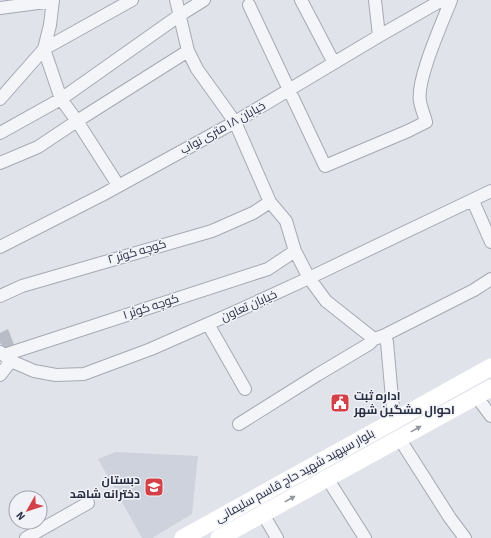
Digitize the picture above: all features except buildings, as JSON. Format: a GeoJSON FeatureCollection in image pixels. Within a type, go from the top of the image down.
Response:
{"type":"FeatureCollection","features":[{"type":"Feature","properties":{"kind":"main road","name":"بلوار سپهبد شهید حاج قاسم سلیمانی"},"geometry":{"type":"LineString","coordinates":[[183,538],[491,367]]}},
{"type":"Feature","properties":{"kind":"main road","name":"بلوار سپهبد شهید حاج قاسم سلیمانی"},"geometry":{"type":"LineString","coordinates":[[219,538],[484,392]]}},
{"type":"Feature","properties":{"kind":"street"},"geometry":{"type":"LineString","coordinates":[[0,99],[44,49],[132,0]]}},
{"type":"Feature","properties":{"kind":"street"},"geometry":{"type":"LineString","coordinates":[[176,0],[188,51],[197,69],[235,122],[270,202],[286,221],[295,251],[309,278],[326,301],[387,342],[394,421]]}},
{"type":"Feature","properties":{"kind":"street"},"geometry":{"type":"LineString","coordinates":[[0,133],[61,99],[180,15],[204,0]]}},
{"type":"Feature","properties":{"kind":"street"},"geometry":{"type":"LineString","coordinates":[[301,0],[334,63]]}},
{"type":"Feature","properties":{"kind":"street"},"geometry":{"type":"LineString","coordinates":[[375,0],[379,36]]}},
{"type":"Feature","properties":{"kind":"street","name":"خیابان ۱۸ متری نواب"},"geometry":{"type":"LineString","coordinates":[[0,247],[102,195],[235,122],[442,0]]}},
{"type":"Feature","properties":{"kind":"street"},"geometry":{"type":"LineString","coordinates":[[249,6],[325,166],[426,122],[420,100],[422,79],[436,37],[451,0]]}},
{"type":"Feature","properties":{"kind":"street"},"geometry":{"type":"LineString","coordinates":[[0,8],[53,1],[50,24],[44,49],[61,99],[118,185]]}},
{"type":"Feature","properties":{"kind":"street"},"geometry":{"type":"LineString","coordinates":[[0,163],[38,147],[188,51]]}},
{"type":"Feature","properties":{"kind":"street","name":"خیابان تعاون"},"geometry":{"type":"LineString","coordinates":[[5,356],[34,371],[56,375],[84,374],[151,349],[208,324],[473,201],[491,191]]}},
{"type":"Feature","properties":{"kind":"street"},"geometry":{"type":"LineString","coordinates":[[473,201],[491,242]]}},
{"type":"Feature","properties":{"kind":"street","name":"کوچه کوثر ۲"},"geometry":{"type":"LineString","coordinates":[[0,296],[36,281],[212,231],[253,213],[270,202]]}},
{"type":"Feature","properties":{"kind":"street","name":"کوچه کوثر ۱"},"geometry":{"type":"LineString","coordinates":[[5,356],[268,268],[295,251]]}},
{"type":"Feature","properties":{"kind":"street"},"geometry":{"type":"LineString","coordinates":[[239,424],[379,337],[474,290],[491,279]]}},
{"type":"Feature","properties":{"kind":"street"},"geometry":{"type":"LineString","coordinates":[[208,324],[245,390]]}},
{"type":"Feature","properties":{"kind":"street"},"geometry":{"type":"LineString","coordinates":[[0,375],[5,356]]}},
{"type":"Feature","properties":{"kind":"street"},"geometry":{"type":"LineString","coordinates":[[484,392],[491,416]]}},
{"type":"Feature","properties":{"kind":"street"},"geometry":{"type":"LineString","coordinates":[[400,438],[450,518],[465,538]]}},
{"type":"Feature","properties":{"kind":"street"},"geometry":{"type":"LineString","coordinates":[[327,478],[365,538]]}},
{"type":"Feature","properties":{"kind":"street"},"geometry":{"type":"LineString","coordinates":[[26,538],[88,503]]}},
{"type":"Feature","properties":{"kind":"street"},"geometry":{"type":"LineString","coordinates":[[263,514],[277,538]]}},
{"type":"Feature","properties":{"kind":"shaded area","name":"دبستان دخترانه شاهد"},"geometry":{"type":"Polygon","coordinates":[[[116,452],[198,456],[192,514],[152,538],[142,538],[98,459],[116,452]]]}},
{"type":"Feature","properties":{"kind":"place","name":"اداره ثبت احوال مشگین شهر"},"geometry":{"type":"Point","coordinates":[340,403]}},
{"type":"Feature","properties":{"kind":"place","name":"دبستان دخترانه شاهد"},"geometry":{"type":"Point","coordinates":[154,487]}}]}
